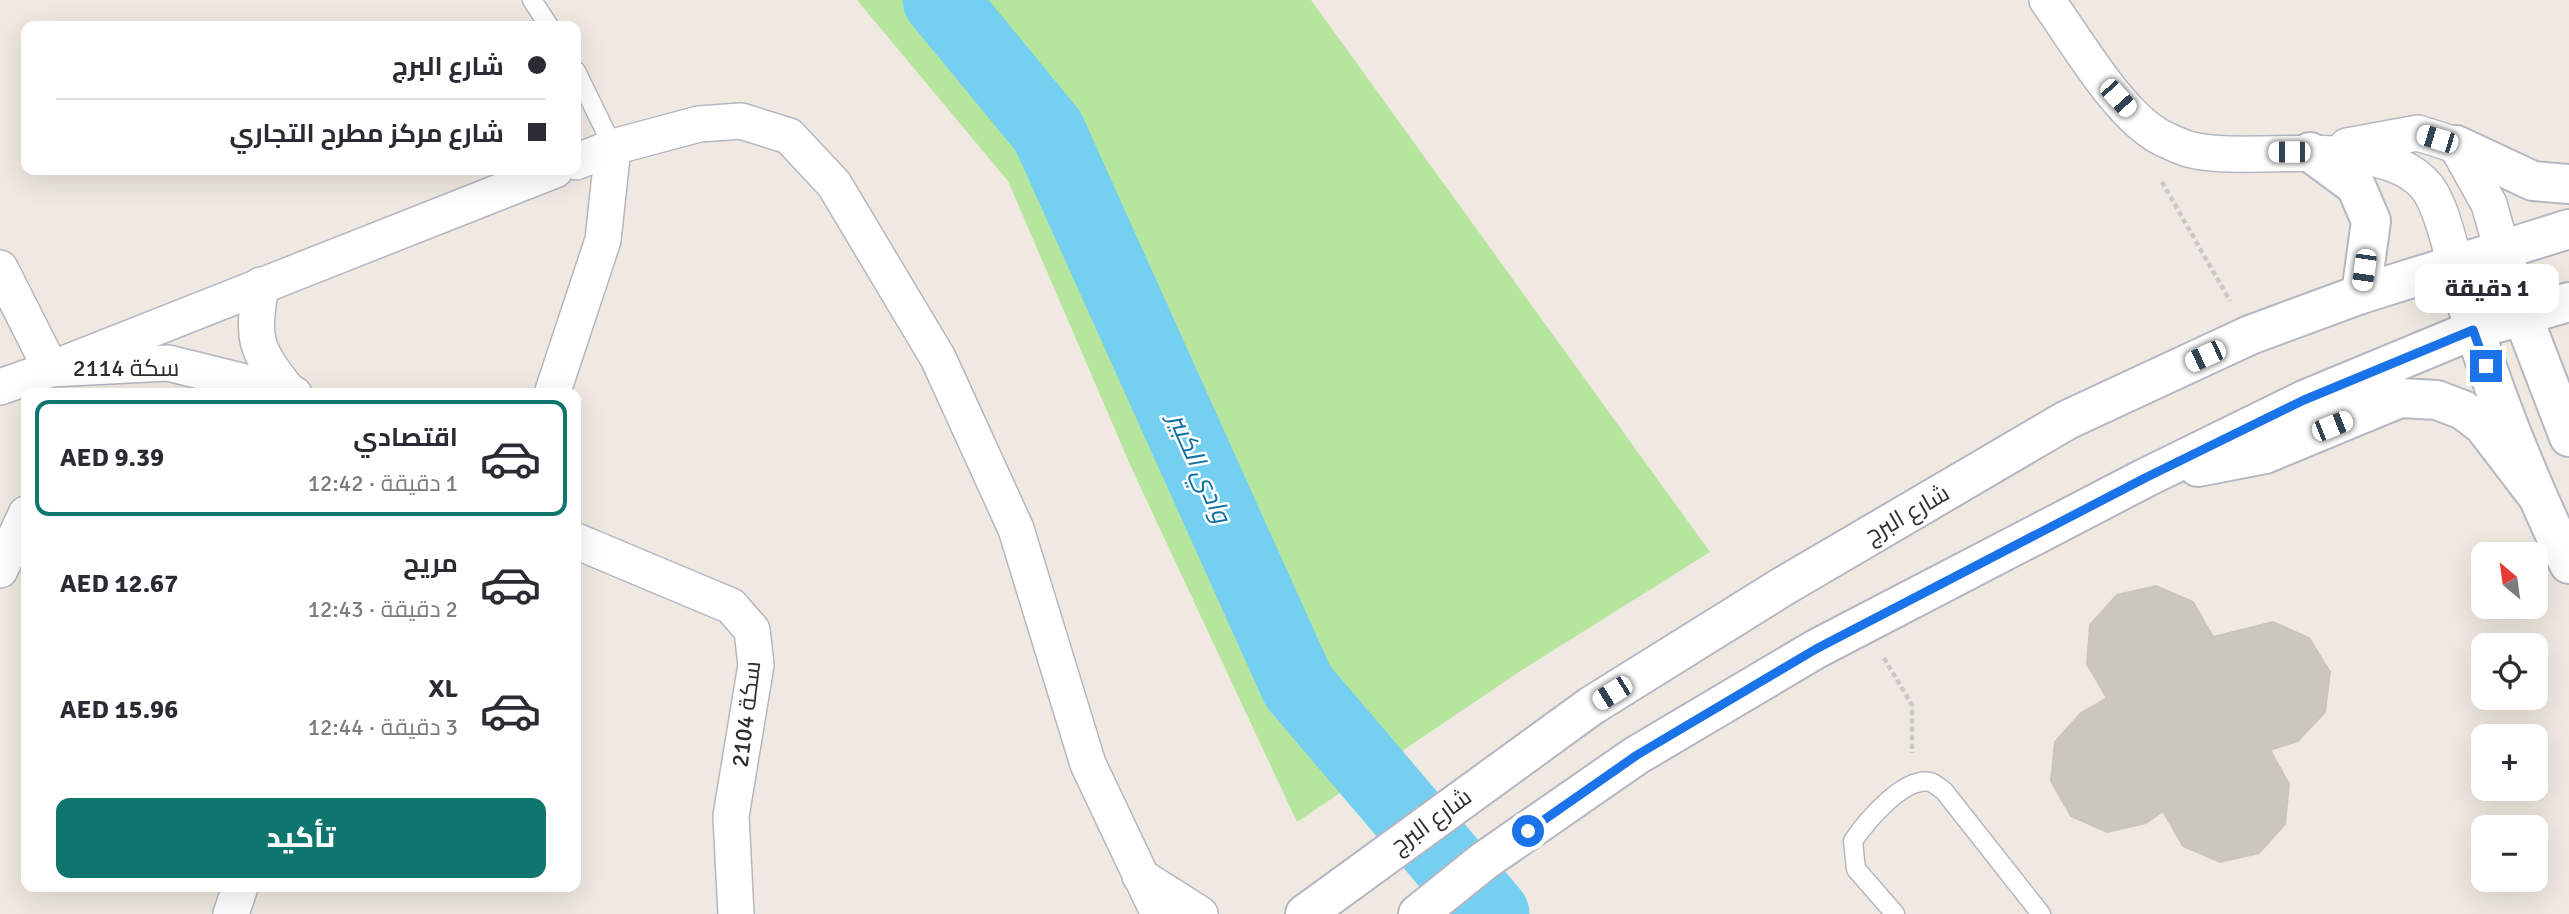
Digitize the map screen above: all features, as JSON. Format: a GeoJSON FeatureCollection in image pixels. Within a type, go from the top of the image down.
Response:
{"type":"FeatureCollection","features":[{"type":"Feature","properties":{"kind":"main road"},"geometry":{"type":"LineString","coordinates":[[2456,145],[2533,181],[2569,184]]}},
{"type":"Feature","properties":{"kind":"main road"},"geometry":{"type":"LineString","coordinates":[[2310,152],[2356,186],[2371,221],[2361,294]]}},
{"type":"Feature","properties":{"kind":"main road","name":"شارع البرج"},"geometry":{"type":"LineString","coordinates":[[1313,908],[1591,706],[1782,587],[2067,420],[2250,335],[2361,294],[2569,229]]}},
{"type":"Feature","properties":{"kind":"main road"},"geometry":{"type":"LineString","coordinates":[[2502,250],[2523,317],[2569,437]]}},
{"type":"Feature","properties":{"kind":"main road"},"geometry":{"type":"LineString","coordinates":[[2455,263],[2473,330],[2535,493],[2569,564]]}},
{"type":"Feature","properties":{"kind":"main road"},"geometry":{"type":"LineString","coordinates":[[1418,914],[1485,861],[1637,755],[1816,649],[2145,478],[2304,400],[2473,330],[2569,302]]}},
{"type":"Feature","properties":{"kind":"main road"},"geometry":{"type":"LineString","coordinates":[[2145,478],[2265,454],[2400,398],[2437,401],[2463,410],[2483,425],[2535,493]]}},
{"type":"Feature","properties":{"kind":"street"},"geometry":{"type":"LineString","coordinates":[[2047,0],[2140,124],[2161,137],[2192,150],[2310,152],[2385,161],[2414,174],[2430,192],[2455,263]]}},
{"type":"Feature","properties":{"kind":"street"},"geometry":{"type":"LineString","coordinates":[[581,160],[612,147],[699,124],[741,121],[789,136],[834,184],[937,358],[1016,529],[1088,764],[1159,914]]}},
{"type":"Feature","properties":{"kind":"street"},"geometry":{"type":"LineString","coordinates":[[2310,152],[2418,133],[2456,145],[2489,204],[2502,250]]}},
{"type":"Feature","properties":{"kind":"street"},"geometry":{"type":"LineString","coordinates":[[554,388],[603,240],[612,147]]}},
{"type":"Feature","properties":{"kind":"street"},"geometry":{"type":"LineString","coordinates":[[0,268],[50,381],[261,285],[542,175]]}},
{"type":"Feature","properties":{"kind":"street"},"geometry":{"type":"LineString","coordinates":[[261,285],[254,329],[263,360],[287,388]]}},
{"type":"Feature","properties":{"kind":"street","name":"سكة 2114"},"geometry":{"type":"LineString","coordinates":[[0,387],[168,363],[270,388]]}},
{"type":"Feature","properties":{"kind":"street"},"geometry":{"type":"LineString","coordinates":[[0,570],[21,525]]}},
{"type":"Feature","properties":{"kind":"street","name":"سكة 2104"},"geometry":{"type":"LineString","coordinates":[[581,543],[732,606],[752,630],[756,665],[731,816],[736,914]]}},
{"type":"Feature","properties":{"kind":"street"},"geometry":{"type":"LineString","coordinates":[[1140,876],[1199,914]]}},
{"type":"Feature","properties":{"kind":"street"},"geometry":{"type":"LineString","coordinates":[[231,914],[238,892]]}},
{"type":"Feature","properties":{"kind":"lane"},"geometry":{"type":"LineString","coordinates":[[532,0],[546,21]]}},
{"type":"Feature","properties":{"kind":"lane"},"geometry":{"type":"LineString","coordinates":[[581,82],[612,147]]}},
{"type":"Feature","properties":{"kind":"lane"},"geometry":{"type":"LineString","coordinates":[[1895,914],[1856,869],[1853,841],[1870,815],[1912,785],[1930,782],[1944,791],[2041,914]]}},
{"type":"Feature","properties":{"kind":"path"},"geometry":{"type":"LineString","coordinates":[[2161,137],[2162,187],[2250,335]]}},
{"type":"Feature","properties":{"kind":"path"},"geometry":{"type":"LineString","coordinates":[[1882,654],[1912,705],[1912,785]]}},
{"type":"Feature","properties":{"kind":"green space"},"geometry":{"type":"Polygon","coordinates":[[[857,0],[1311,0],[1710,552],[1519,672],[1297,822],[1132,469],[1008,181],[857,0]]]}},
{"type":"Feature","properties":{"kind":"building"},"geometry":{"type":"Polygon","coordinates":[[[2156,586],[2193,602],[2213,637],[2273,622],[2309,638],[2330,672],[2325,712],[2298,741],[2270,750],[2289,784],[2285,824],[2259,853],[2220,862],[2183,846],[2163,811],[2146,823],[2107,832],[2071,816],[2051,781],[2055,742],[2081,713],[2107,698],[2087,664],[2090,625],[2117,595],[2156,586]]]}},
{"type":"Feature","properties":{"kind":"waterway","name":"وادي الكبير"},"geometry":{"type":"LineString","coordinates":[[940,0],[1048,131],[1298,686],[1492,914]]}},
{"type":"Feature","properties":{"kind":"route"},"geometry":{"type":"LineString","coordinates":[[1528,831],[1637,755],[1816,649],[2145,478],[2304,400],[2473,330],[2486,366]]}}]}
